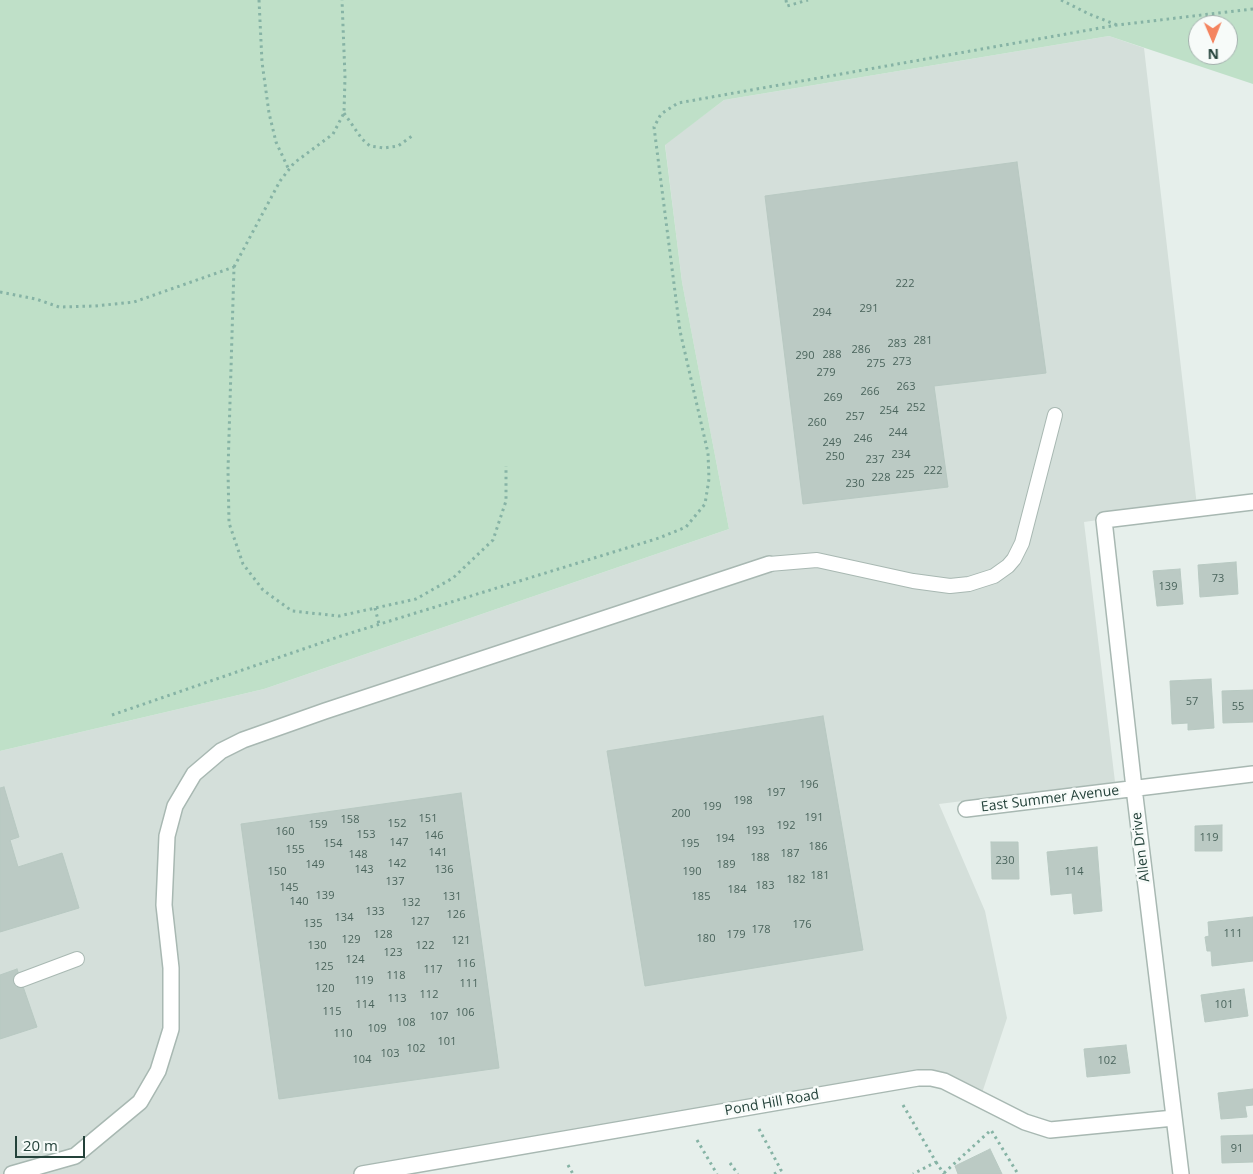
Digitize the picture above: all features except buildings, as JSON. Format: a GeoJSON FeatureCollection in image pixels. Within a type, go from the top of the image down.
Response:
{"type":"FeatureCollection","features":[{"type":"Feature","properties":{"kind":"street","name":"Allen Drive"},"geometry":{"type":"LineString","coordinates":[[1181,1174],[1134,788],[1104,520],[1253,502]]}},
{"type":"Feature","properties":{"kind":"street"},"geometry":{"type":"LineString","coordinates":[[12,1174],[75,1156],[140,1102],[158,1071],[171,1030],[171,968],[164,905],[166,836],[175,806],[194,774],[221,751],[243,740],[325,711],[770,564]]}},
{"type":"Feature","properties":{"kind":"street","name":"East Summer Avenue"},"geometry":{"type":"LineString","coordinates":[[966,809],[1253,774]]}},
{"type":"Feature","properties":{"kind":"street","name":"Pond Hill Road"},"geometry":{"type":"LineString","coordinates":[[362,1174],[918,1078],[944,1081],[1025,1122],[1050,1130],[1174,1118]]}},
{"type":"Feature","properties":{"kind":"lane"},"geometry":{"type":"LineString","coordinates":[[770,564],[817,560],[913,581],[950,586],[981,581],[1002,571],[1014,559],[1022,542],[1055,416]]}},
{"type":"Feature","properties":{"kind":"lane"},"geometry":{"type":"LineString","coordinates":[[21,980],[77,960]]}},
{"type":"Feature","properties":{"kind":"path"},"geometry":{"type":"LineString","coordinates":[[259,0],[262,62],[269,113],[276,142],[289,170]]}},
{"type":"Feature","properties":{"kind":"path"},"geometry":{"type":"LineString","coordinates":[[342,0],[345,77],[344,113],[333,134],[294,163],[280,182],[234,267],[228,470],[229,523],[243,564],[262,590],[292,611],[339,616],[416,599],[453,578],[493,540],[506,501],[506,466]]}},
{"type":"Feature","properties":{"kind":"path"},"geometry":{"type":"LineString","coordinates":[[786,0],[787,6],[808,0]]}},
{"type":"Feature","properties":{"kind":"path"},"geometry":{"type":"LineString","coordinates":[[1061,0],[1117,25]]}},
{"type":"Feature","properties":{"kind":"path"},"geometry":{"type":"LineString","coordinates":[[112,715],[379,624],[659,538],[686,527],[705,504],[709,479],[708,453],[680,331],[654,127],[661,114],[678,103],[1117,25],[1253,9]]}},
{"type":"Feature","properties":{"kind":"path"},"geometry":{"type":"LineString","coordinates":[[344,113],[362,139],[370,146],[384,148],[398,146],[412,136]]}},
{"type":"Feature","properties":{"kind":"path"},"geometry":{"type":"LineString","coordinates":[[0,292],[36,299],[59,307],[134,302],[234,267]]}},
{"type":"Feature","properties":{"kind":"path"},"geometry":{"type":"LineString","coordinates":[[375,608],[379,624]]}},
{"type":"Feature","properties":{"kind":"path"},"geometry":{"type":"LineString","coordinates":[[903,1105],[944,1174],[991,1130],[1018,1174]]}},
{"type":"Feature","properties":{"kind":"path"},"geometry":{"type":"LineString","coordinates":[[759,1129],[782,1172],[774,1174]]}},
{"type":"Feature","properties":{"kind":"path"},"geometry":{"type":"LineString","coordinates":[[697,1140],[717,1174]]}},
{"type":"Feature","properties":{"kind":"path"},"geometry":{"type":"LineString","coordinates":[[913,1174],[936,1162]]}},
{"type":"Feature","properties":{"kind":"path"},"geometry":{"type":"LineString","coordinates":[[730,1163],[738,1174]]}},
{"type":"Feature","properties":{"kind":"path"},"geometry":{"type":"LineString","coordinates":[[568,1165],[574,1174]]}},
{"type":"Feature","properties":{"kind":"shaded area"},"geometry":{"type":"Polygon","coordinates":[[[1109,36],[1144,48],[1197,506],[1084,522],[1115,782],[939,804],[985,911],[1007,1018],[980,1099],[944,1081],[365,1174],[0,1174],[0,751],[264,689],[729,529],[682,282],[665,144],[724,100],[1109,36]]]}},
{"type":"Feature","properties":{"kind":"green space"},"geometry":{"type":"Polygon","coordinates":[[[0,0],[1253,0],[1253,84],[1196,65],[1238,65],[1238,15],[1188,15],[1188,62],[1109,36],[724,100],[665,145],[682,282],[729,529],[264,689],[0,751],[0,0]]]}}]}
